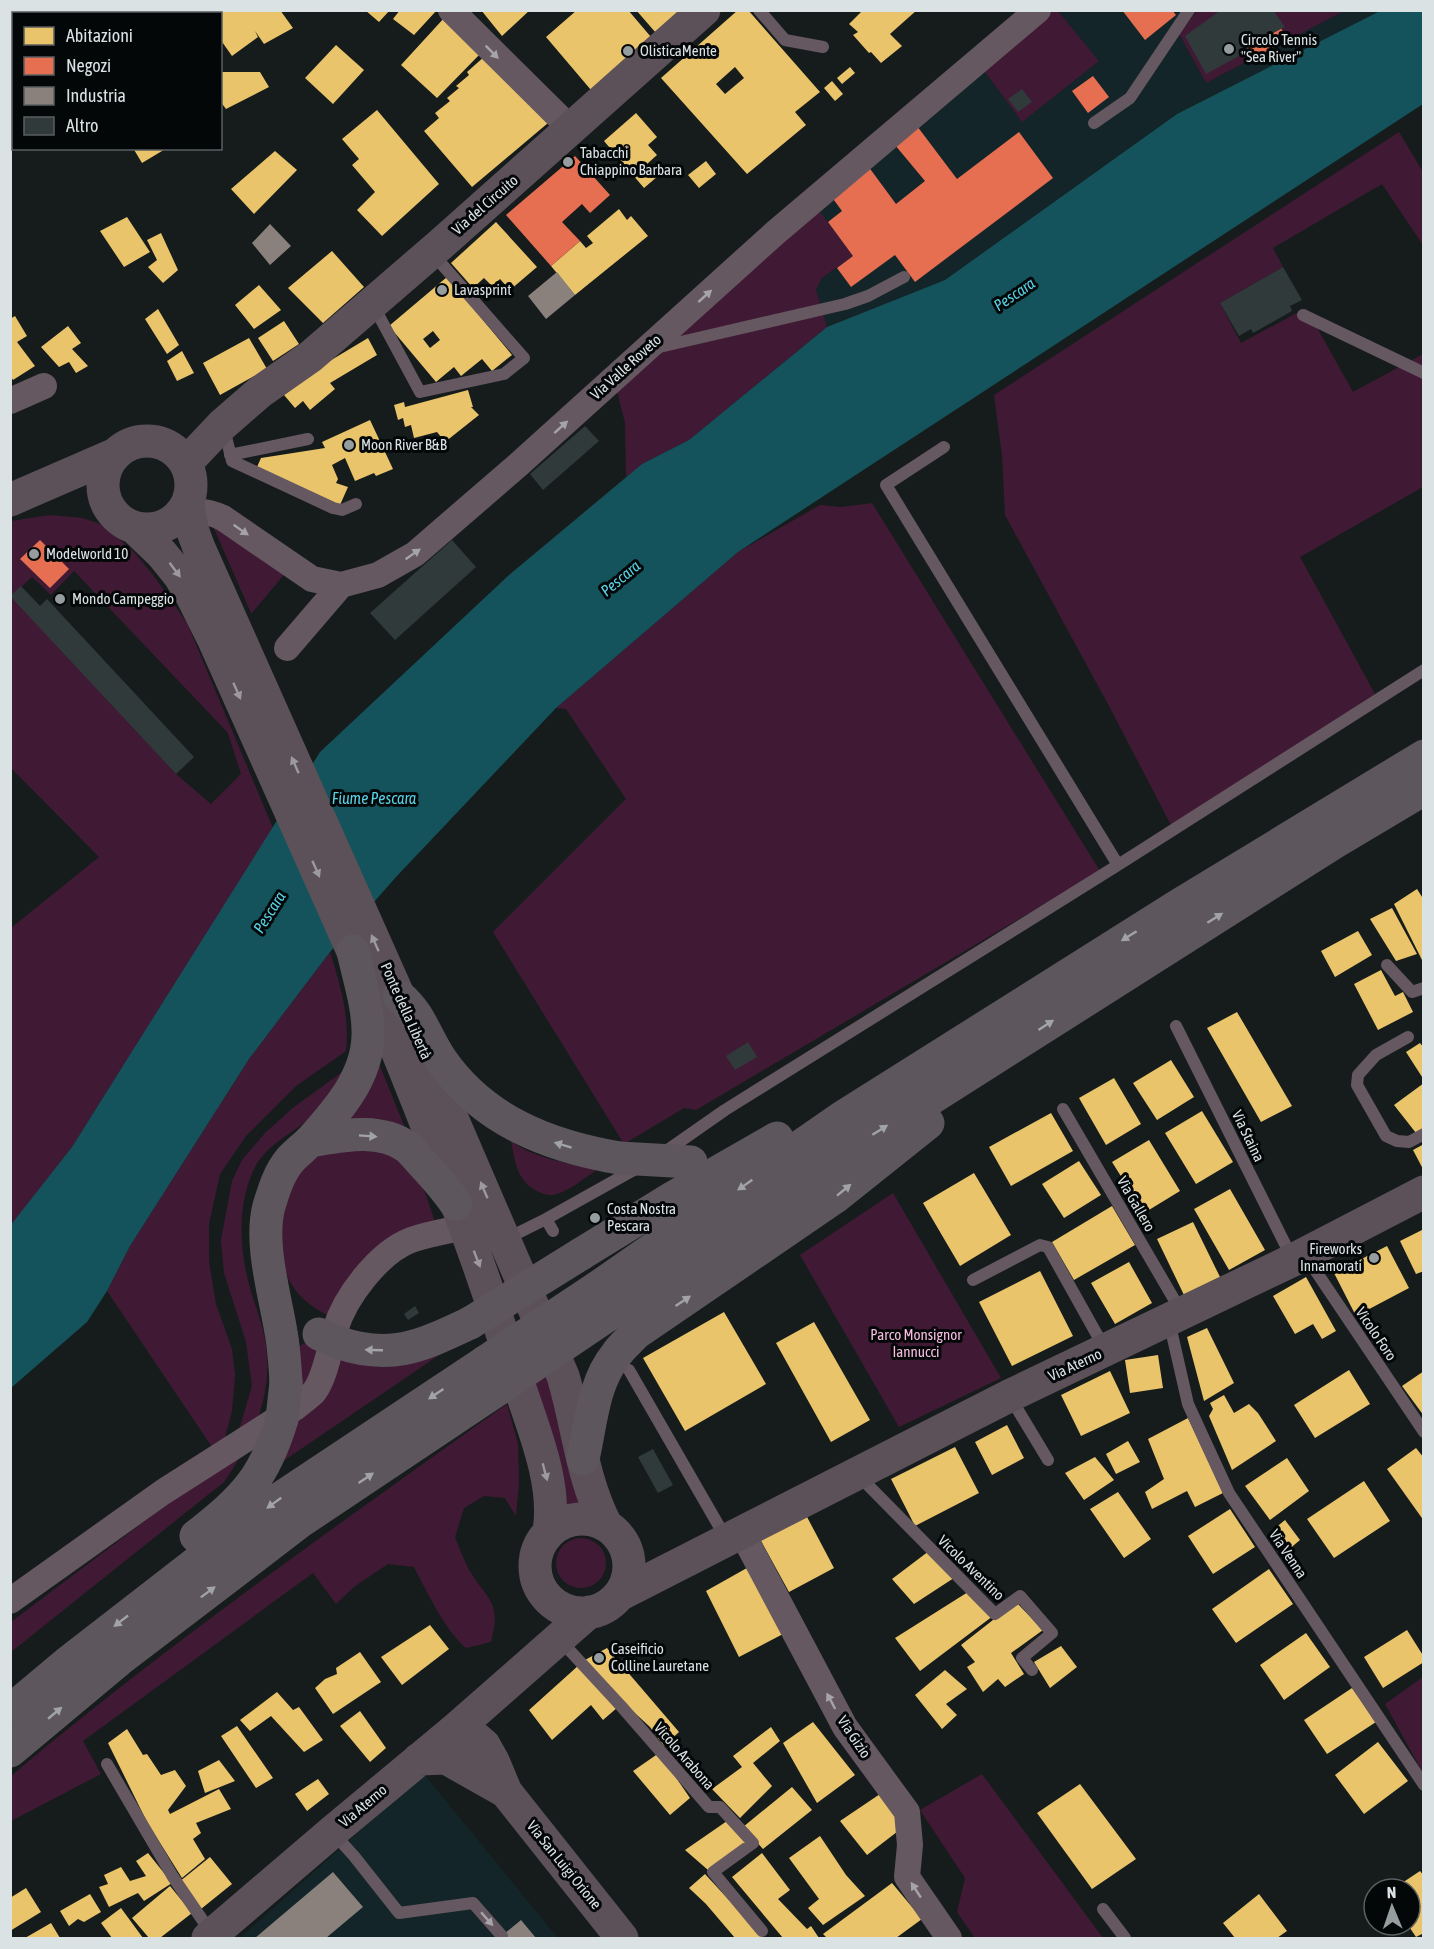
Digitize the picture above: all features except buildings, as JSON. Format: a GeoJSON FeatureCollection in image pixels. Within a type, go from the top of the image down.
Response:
{"type":"FeatureCollection","features":[{"type":"Feature","properties":{"kind":"highway"},"geometry":{"type":"LineString","coordinates":[[1179,905],[1235,850],[1424,734]]}},
{"type":"Feature","properties":{"kind":"highway"},"geometry":{"type":"LineString","coordinates":[[604,1300],[841,1118],[1179,905],[1424,756]]}},
{"type":"Feature","properties":{"kind":"highway"},"geometry":{"type":"LineString","coordinates":[[10,1751],[119,1660],[491,1376],[604,1300],[831,1162],[1305,861],[1424,789]]}},
{"type":"Feature","properties":{"kind":"highway"},"geometry":{"type":"LineString","coordinates":[[1305,861],[1334,862],[1424,813]]}},
{"type":"Feature","properties":{"kind":"highway"},"geometry":{"type":"LineString","coordinates":[[167,1585],[180,1549],[246,1492],[257,1478],[274,1446],[282,1419],[286,1382],[281,1332],[267,1243],[268,1209],[281,1173],[288,1162],[310,1142],[338,1110],[363,1060],[368,1042],[367,1019],[353,951]]}},
{"type":"Feature","properties":{"kind":"highway"},"geometry":{"type":"LineString","coordinates":[[399,996],[417,1013],[413,1040],[497,1113],[532,1135],[587,1152],[619,1158],[691,1162],[759,1150]]}},
{"type":"Feature","properties":{"kind":"highway"},"geometry":{"type":"LineString","coordinates":[[272,1285],[312,1330],[356,1349],[400,1350],[430,1342],[470,1323],[672,1198],[759,1150],[907,1053],[951,1049]]}},
{"type":"Feature","properties":{"kind":"highway"},"geometry":{"type":"LineString","coordinates":[[583,1459],[599,1388],[606,1369],[619,1357],[635,1334],[834,1198],[912,1134],[981,1086],[997,1057]]}},
{"type":"Feature","properties":{"kind":"highway"},"geometry":{"type":"LineString","coordinates":[[310,1142],[348,1135],[372,1135],[406,1147],[444,1186],[461,1216]]}},
{"type":"Feature","properties":{"kind":"highway"},"geometry":{"type":"LineString","coordinates":[[10,1711],[67,1663],[276,1501],[491,1376]]}},
{"type":"Feature","properties":{"kind":"main road","name":"Via del Circuito"},"geometry":{"type":"LineString","coordinates":[[186,463],[222,425],[260,392],[310,357],[704,10]]}},
{"type":"Feature","properties":{"kind":"main road","name":"Via del Circuito"},"geometry":{"type":"LineString","coordinates":[[159,442],[260,392]]}},
{"type":"Feature","properties":{"kind":"main road"},"geometry":{"type":"LineString","coordinates":[[10,502],[116,454],[136,442],[147,440],[170,446],[186,463],[192,483],[185,511],[168,525],[157,528],[135,528],[120,520],[106,502],[103,490],[103,477],[116,454]]}},
{"type":"Feature","properties":{"kind":"main road"},"geometry":{"type":"LineString","coordinates":[[10,502],[72,494],[106,502]]}},
{"type":"Feature","properties":{"kind":"main road","name":"Ponte della Libertà"},"geometry":{"type":"LineString","coordinates":[[185,511],[199,548],[223,633],[353,951],[413,1040],[505,1240],[563,1377],[574,1412],[591,1493],[606,1525]]}},
{"type":"Feature","properties":{"kind":"main road","name":"Ponte della Libertà"},"geometry":{"type":"LineString","coordinates":[[135,528],[162,554],[192,596],[223,633],[399,996]]}},
{"type":"Feature","properties":{"kind":"main road","name":"Ponte della Libertà"},"geometry":{"type":"LineString","coordinates":[[413,1040],[424,1116],[487,1284],[533,1427],[551,1498],[552,1515],[549,1531]]}},
{"type":"Feature","properties":{"kind":"main road","name":"Via Aterno"},"geometry":{"type":"LineString","coordinates":[[619,1595],[1009,1396],[1176,1317],[1424,1192]]}},
{"type":"Feature","properties":{"kind":"main road"},"geometry":{"type":"LineString","coordinates":[[575,1519],[592,1519],[606,1525],[623,1542],[628,1552],[629,1572],[626,1584],[619,1595],[606,1607],[589,1612],[560,1608],[551,1602],[539,1587],[535,1572],[535,1557],[540,1543],[549,1531],[561,1523],[575,1519]]}},
{"type":"Feature","properties":{"kind":"main road","name":"Via Aterno"},"geometry":{"type":"LineString","coordinates":[[628,1552],[660,1555],[735,1537]]}},
{"type":"Feature","properties":{"kind":"main road","name":"Via Aterno"},"geometry":{"type":"LineString","coordinates":[[517,1674],[533,1649],[539,1629],[541,1617],[539,1587]]}},
{"type":"Feature","properties":{"kind":"main road","name":"Via Aterno"},"geometry":{"type":"LineString","coordinates":[[211,1937],[492,1698],[589,1612]]}},
{"type":"Feature","properties":{"kind":"main road"},"geometry":{"type":"LineString","coordinates":[[492,1698],[496,1778]]}},
{"type":"Feature","properties":{"kind":"main road","name":"Via San Luigi Orione"},"geometry":{"type":"LineString","coordinates":[[457,1728],[456,1747],[459,1754],[496,1778],[622,1938]]}},
{"type":"Feature","properties":{"kind":"main road","name":"Via San Luigi Orione"},"geometry":{"type":"LineString","coordinates":[[419,1759],[446,1758],[496,1778]]}},
{"type":"Feature","properties":{"kind":"street"},"geometry":{"type":"LineString","coordinates":[[451,10],[571,129]]}},
{"type":"Feature","properties":{"kind":"street","name":"Via Valle Roveto"},"geometry":{"type":"LineString","coordinates":[[185,511],[203,511],[223,518],[312,579],[341,585],[378,575],[415,555],[775,233],[1038,10]]}},
{"type":"Feature","properties":{"kind":"street"},"geometry":{"type":"LineString","coordinates":[[10,400],[44,386]]}},
{"type":"Feature","properties":{"kind":"street"},"geometry":{"type":"LineString","coordinates":[[287,648],[341,585]]}},
{"type":"Feature","properties":{"kind":"street"},"geometry":{"type":"LineString","coordinates":[[10,1601],[163,1492],[296,1407],[315,1391],[344,1309],[352,1294],[370,1272],[382,1259],[408,1241],[461,1216]]}},
{"type":"Feature","properties":{"kind":"street","name":"Via Gizio"},"geometry":{"type":"LineString","coordinates":[[735,1537],[845,1727],[907,1812],[910,1845],[907,1877],[949,1938]]}},
{"type":"Feature","properties":{"kind":"lane"},"geometry":{"type":"LineString","coordinates":[[759,10],[785,40],[823,47]]}},
{"type":"Feature","properties":{"kind":"lane"},"geometry":{"type":"LineString","coordinates":[[1094,123],[1130,98],[1189,10]]}},
{"type":"Feature","properties":{"kind":"lane"},"geometry":{"type":"LineString","coordinates":[[372,302],[420,392],[504,374],[524,358],[431,252]]}},
{"type":"Feature","properties":{"kind":"lane"},"geometry":{"type":"LineString","coordinates":[[645,351],[845,304],[868,296],[904,277]]}},
{"type":"Feature","properties":{"kind":"lane"},"geometry":{"type":"LineString","coordinates":[[1303,315],[1424,373]]}},
{"type":"Feature","properties":{"kind":"lane"},"geometry":{"type":"LineString","coordinates":[[225,433],[232,461],[333,508],[342,510],[356,504]]}},
{"type":"Feature","properties":{"kind":"lane"},"geometry":{"type":"LineString","coordinates":[[231,455],[308,439]]}},
{"type":"Feature","properties":{"kind":"lane"},"geometry":{"type":"LineString","coordinates":[[944,447],[886,485],[1118,865]]}},
{"type":"Feature","properties":{"kind":"lane"},"geometry":{"type":"LineString","coordinates":[[505,1240],[661,1154],[725,1110],[1118,865],[1424,670]]}},
{"type":"Feature","properties":{"kind":"lane"},"geometry":{"type":"LineString","coordinates":[[1387,965],[1412,992],[1424,987]]}},
{"type":"Feature","properties":{"kind":"lane","name":"Via Staina"},"geometry":{"type":"LineString","coordinates":[[1176,1026],[1298,1257]]}},
{"type":"Feature","properties":{"kind":"lane"},"geometry":{"type":"LineString","coordinates":[[1408,1037],[1376,1055],[1358,1075],[1357,1085],[1386,1136],[1397,1141],[1409,1142],[1424,1134]]}},
{"type":"Feature","properties":{"kind":"lane","name":"Via Gallero"},"geometry":{"type":"LineString","coordinates":[[1063,1109],[1176,1317]]}},
{"type":"Feature","properties":{"kind":"lane"},"geometry":{"type":"LineString","coordinates":[[546,1219],[553,1231]]}},
{"type":"Feature","properties":{"kind":"lane"},"geometry":{"type":"LineString","coordinates":[[973,1280],[1040,1245],[1048,1247],[1105,1350]]}},
{"type":"Feature","properties":{"kind":"lane","name":"Vicolo Foro"},"geometry":{"type":"LineString","coordinates":[[1298,1257],[1424,1432]]}},
{"type":"Feature","properties":{"kind":"lane","name":"Via Venna"},"geometry":{"type":"LineString","coordinates":[[1176,1317],[1188,1404],[1229,1493],[1424,1785]]}},
{"type":"Feature","properties":{"kind":"lane"},"geometry":{"type":"LineString","coordinates":[[619,1357],[735,1537]]}},
{"type":"Feature","properties":{"kind":"lane"},"geometry":{"type":"LineString","coordinates":[[1009,1396],[1048,1460]]}},
{"type":"Feature","properties":{"kind":"lane","name":"Vicolo Aventino"},"geometry":{"type":"LineString","coordinates":[[857,1474],[995,1614],[1020,1596],[1052,1633],[1022,1658],[1032,1670]]}},
{"type":"Feature","properties":{"kind":"lane","name":"Vicolo Arabona"},"geometry":{"type":"LineString","coordinates":[[559,1640],[621,1706],[709,1807],[720,1807],[753,1843],[713,1872],[762,1931]]}},
{"type":"Feature","properties":{"kind":"lane"},"geometry":{"type":"LineString","coordinates":[[107,1764],[211,1937]]}},
{"type":"Feature","properties":{"kind":"lane"},"geometry":{"type":"LineString","coordinates":[[332,1832],[399,1912],[473,1903],[502,1936]]}},
{"type":"Feature","properties":{"kind":"lane"},"geometry":{"type":"LineString","coordinates":[[1103,1909],[1125,1938]]}},
{"type":"Feature","properties":{"kind":"shaded area"},"geometry":{"type":"Polygon","coordinates":[[[1058,11],[1197,11],[1179,34],[1206,83],[1344,11],[1380,11],[1177,114],[945,280],[827,327],[816,291],[822,278],[837,268],[814,204],[982,68],[1022,122],[1099,61],[1058,11]]]}},
{"type":"Feature","properties":{"kind":"shaded area"},"geometry":{"type":"Polygon","coordinates":[[[423,1773],[558,1938],[240,1938],[344,1845],[423,1773]]]}},
{"type":"Feature","properties":{"kind":"green space"},"geometry":{"type":"Polygon","coordinates":[[[170,10],[171,12],[12,12],[11,94],[11,11],[170,10]]]}},
{"type":"Feature","properties":{"kind":"green space"},"geometry":{"type":"Polygon","coordinates":[[[1051,11],[1058,11],[1099,61],[1022,122],[982,68],[1051,11]]]}},
{"type":"Feature","properties":{"kind":"green space","name":"Circolo Tennis \"Sea River\""},"geometry":{"type":"Polygon","coordinates":[[[1197,11],[1344,11],[1206,83],[1179,34],[1197,11]]]}},
{"type":"Feature","properties":{"kind":"green space"},"geometry":{"type":"Polygon","coordinates":[[[1399,132],[1423,172],[1423,245],[1382,184],[1273,248],[1283,267],[1220,303],[1241,343],[1306,308],[1353,392],[1423,354],[1423,487],[1300,557],[1375,694],[1172,827],[1005,515],[1002,456],[994,395],[1399,132]]]}},
{"type":"Feature","properties":{"kind":"green space"},"geometry":{"type":"Polygon","coordinates":[[[814,204],[853,256],[822,278],[816,290],[827,327],[689,440],[642,464],[626,478],[625,423],[615,383],[814,204]]]}},
{"type":"Feature","properties":{"kind":"green space"},"geometry":{"type":"Polygon","coordinates":[[[872,503],[1100,871],[696,1110],[684,1108],[624,1144],[493,932],[626,799],[566,709],[556,708],[738,552],[820,505],[841,507],[872,503]]]}},
{"type":"Feature","properties":{"kind":"green space"},"geometry":{"type":"Polygon","coordinates":[[[50,515],[83,518],[103,525],[133,551],[187,623],[273,828],[72,1147],[11,1226],[11,928],[99,857],[11,768],[11,521],[50,515]],[[74,571],[51,595],[32,577],[11,596],[176,774],[211,804],[241,774],[228,733],[74,571]]]}},
{"type":"Feature","properties":{"kind":"green space"},"geometry":{"type":"Polygon","coordinates":[[[211,522],[288,570],[251,614],[251,613],[211,522]]]}},
{"type":"Feature","properties":{"kind":"green space"},"geometry":{"type":"Polygon","coordinates":[[[330,952],[341,988],[347,1025],[346,1051],[296,1086],[246,1136],[220,1174],[209,1224],[209,1262],[216,1304],[232,1349],[235,1375],[232,1411],[224,1441],[214,1450],[107,1291],[130,1246],[249,1059],[330,952]]]}},
{"type":"Feature","properties":{"kind":"green space"},"geometry":{"type":"Polygon","coordinates":[[[374,1051],[407,1133],[350,1121],[348,1111],[374,1051]]]}},
{"type":"Feature","properties":{"kind":"green space"},"geometry":{"type":"Polygon","coordinates":[[[349,1067],[317,1111],[275,1144],[260,1160],[249,1182],[243,1210],[243,1252],[250,1288],[265,1337],[267,1365],[266,1383],[258,1418],[234,1467],[224,1482],[11,1652],[11,1622],[218,1466],[239,1430],[252,1386],[246,1342],[224,1273],[221,1240],[232,1181],[242,1160],[266,1132],[294,1107],[349,1067]]]}},
{"type":"Feature","properties":{"kind":"green space"},"geometry":{"type":"Polygon","coordinates":[[[511,1141],[541,1156],[597,1170],[562,1192],[552,1195],[543,1194],[526,1183],[518,1171],[511,1141]]]}},
{"type":"Feature","properties":{"kind":"green space"},"geometry":{"type":"Polygon","coordinates":[[[362,1149],[382,1151],[403,1159],[417,1176],[437,1229],[332,1317],[308,1303],[290,1282],[283,1259],[281,1208],[292,1185],[313,1160],[330,1153],[362,1149]]]}},
{"type":"Feature","properties":{"kind":"green space","name":"Parco Monsignor Iannucci"},"geometry":{"type":"Polygon","coordinates":[[[893,1193],[1001,1378],[899,1427],[800,1255],[893,1193]]]}},
{"type":"Feature","properties":{"kind":"green space"},"geometry":{"type":"Polygon","coordinates":[[[473,1332],[276,1466],[299,1346],[317,1338],[473,1332]]]}},
{"type":"Feature","properties":{"kind":"green space"},"geometry":{"type":"Polygon","coordinates":[[[546,1367],[583,1509],[570,1509],[559,1514],[533,1377],[546,1367]]]}},
{"type":"Feature","properties":{"kind":"green space"},"geometry":{"type":"Polygon","coordinates":[[[507,1404],[518,1444],[519,1483],[516,1516],[505,1498],[484,1496],[464,1508],[455,1537],[468,1568],[494,1609],[491,1642],[466,1648],[444,1621],[414,1567],[388,1564],[355,1586],[336,1604],[313,1573],[83,1741],[101,1774],[11,1821],[11,1776],[193,1631],[507,1404]]]}},
{"type":"Feature","properties":{"kind":"green space"},"geometry":{"type":"Polygon","coordinates":[[[576,1538],[586,1538],[599,1545],[606,1558],[606,1568],[599,1581],[586,1588],[576,1588],[567,1584],[560,1577],[556,1568],[556,1558],[560,1549],[567,1542],[576,1538]]]}},
{"type":"Feature","properties":{"kind":"green space"},"geometry":{"type":"Polygon","coordinates":[[[1423,1677],[1423,1773],[1385,1704],[1423,1677]]]}},
{"type":"Feature","properties":{"kind":"green space"},"geometry":{"type":"Polygon","coordinates":[[[982,1774],[1103,1938],[975,1938],[957,1912],[965,1878],[920,1810],[982,1774]]]}},
{"type":"Feature","properties":{"kind":"water","name":"Fiume Pescara"},"geometry":{"type":"Polygon","coordinates":[[[1380,11],[1423,11],[1423,104],[738,552],[556,708],[396,877],[330,952],[249,1059],[130,1246],[107,1291],[87,1322],[11,1388],[10,1226],[72,1147],[320,752],[509,575],[642,464],[689,440],[827,327],[945,280],[1177,114],[1380,11]]]}},
{"type":"Feature","properties":{"kind":"place","name":"Circolo Tennis \"Sea River\""},"geometry":{"type":"Point","coordinates":[1229,49]}},
{"type":"Feature","properties":{"kind":"place","name":"OlisticaMente"},"geometry":{"type":"Point","coordinates":[628,51]}},
{"type":"Feature","properties":{"kind":"place","name":"Tabacchi Chiappino Barbara"},"geometry":{"type":"Point","coordinates":[568,162]}},
{"type":"Feature","properties":{"kind":"place","name":"Lavasprint"},"geometry":{"type":"Point","coordinates":[442,290]}},
{"type":"Feature","properties":{"kind":"place","name":"Moon River B&B"},"geometry":{"type":"Point","coordinates":[349,445]}},
{"type":"Feature","properties":{"kind":"place","name":"Modelworld 10"},"geometry":{"type":"Point","coordinates":[34,554]}},
{"type":"Feature","properties":{"kind":"place","name":"Mondo Campeggio"},"geometry":{"type":"Point","coordinates":[60,599]}},
{"type":"Feature","properties":{"kind":"place","name":"Costa Nostra Pescara"},"geometry":{"type":"Point","coordinates":[595,1218]}},
{"type":"Feature","properties":{"kind":"place","name":"Fireworks Innamorati"},"geometry":{"type":"Point","coordinates":[1374,1258]}},
{"type":"Feature","properties":{"kind":"place","name":"Caseificio Colline Lauretane"},"geometry":{"type":"Point","coordinates":[599,1658]}},
{"type":"Feature","properties":{"kind":"water label","name":"Pescara"},"geometry":{"type":"Point","coordinates":[1014,294]}},
{"type":"Feature","properties":{"kind":"water label","name":"Pescara"},"geometry":{"type":"Point","coordinates":[620,578]}},
{"type":"Feature","properties":{"kind":"water label","name":"Pescara"},"geometry":{"type":"Point","coordinates":[269,912]}}]}
